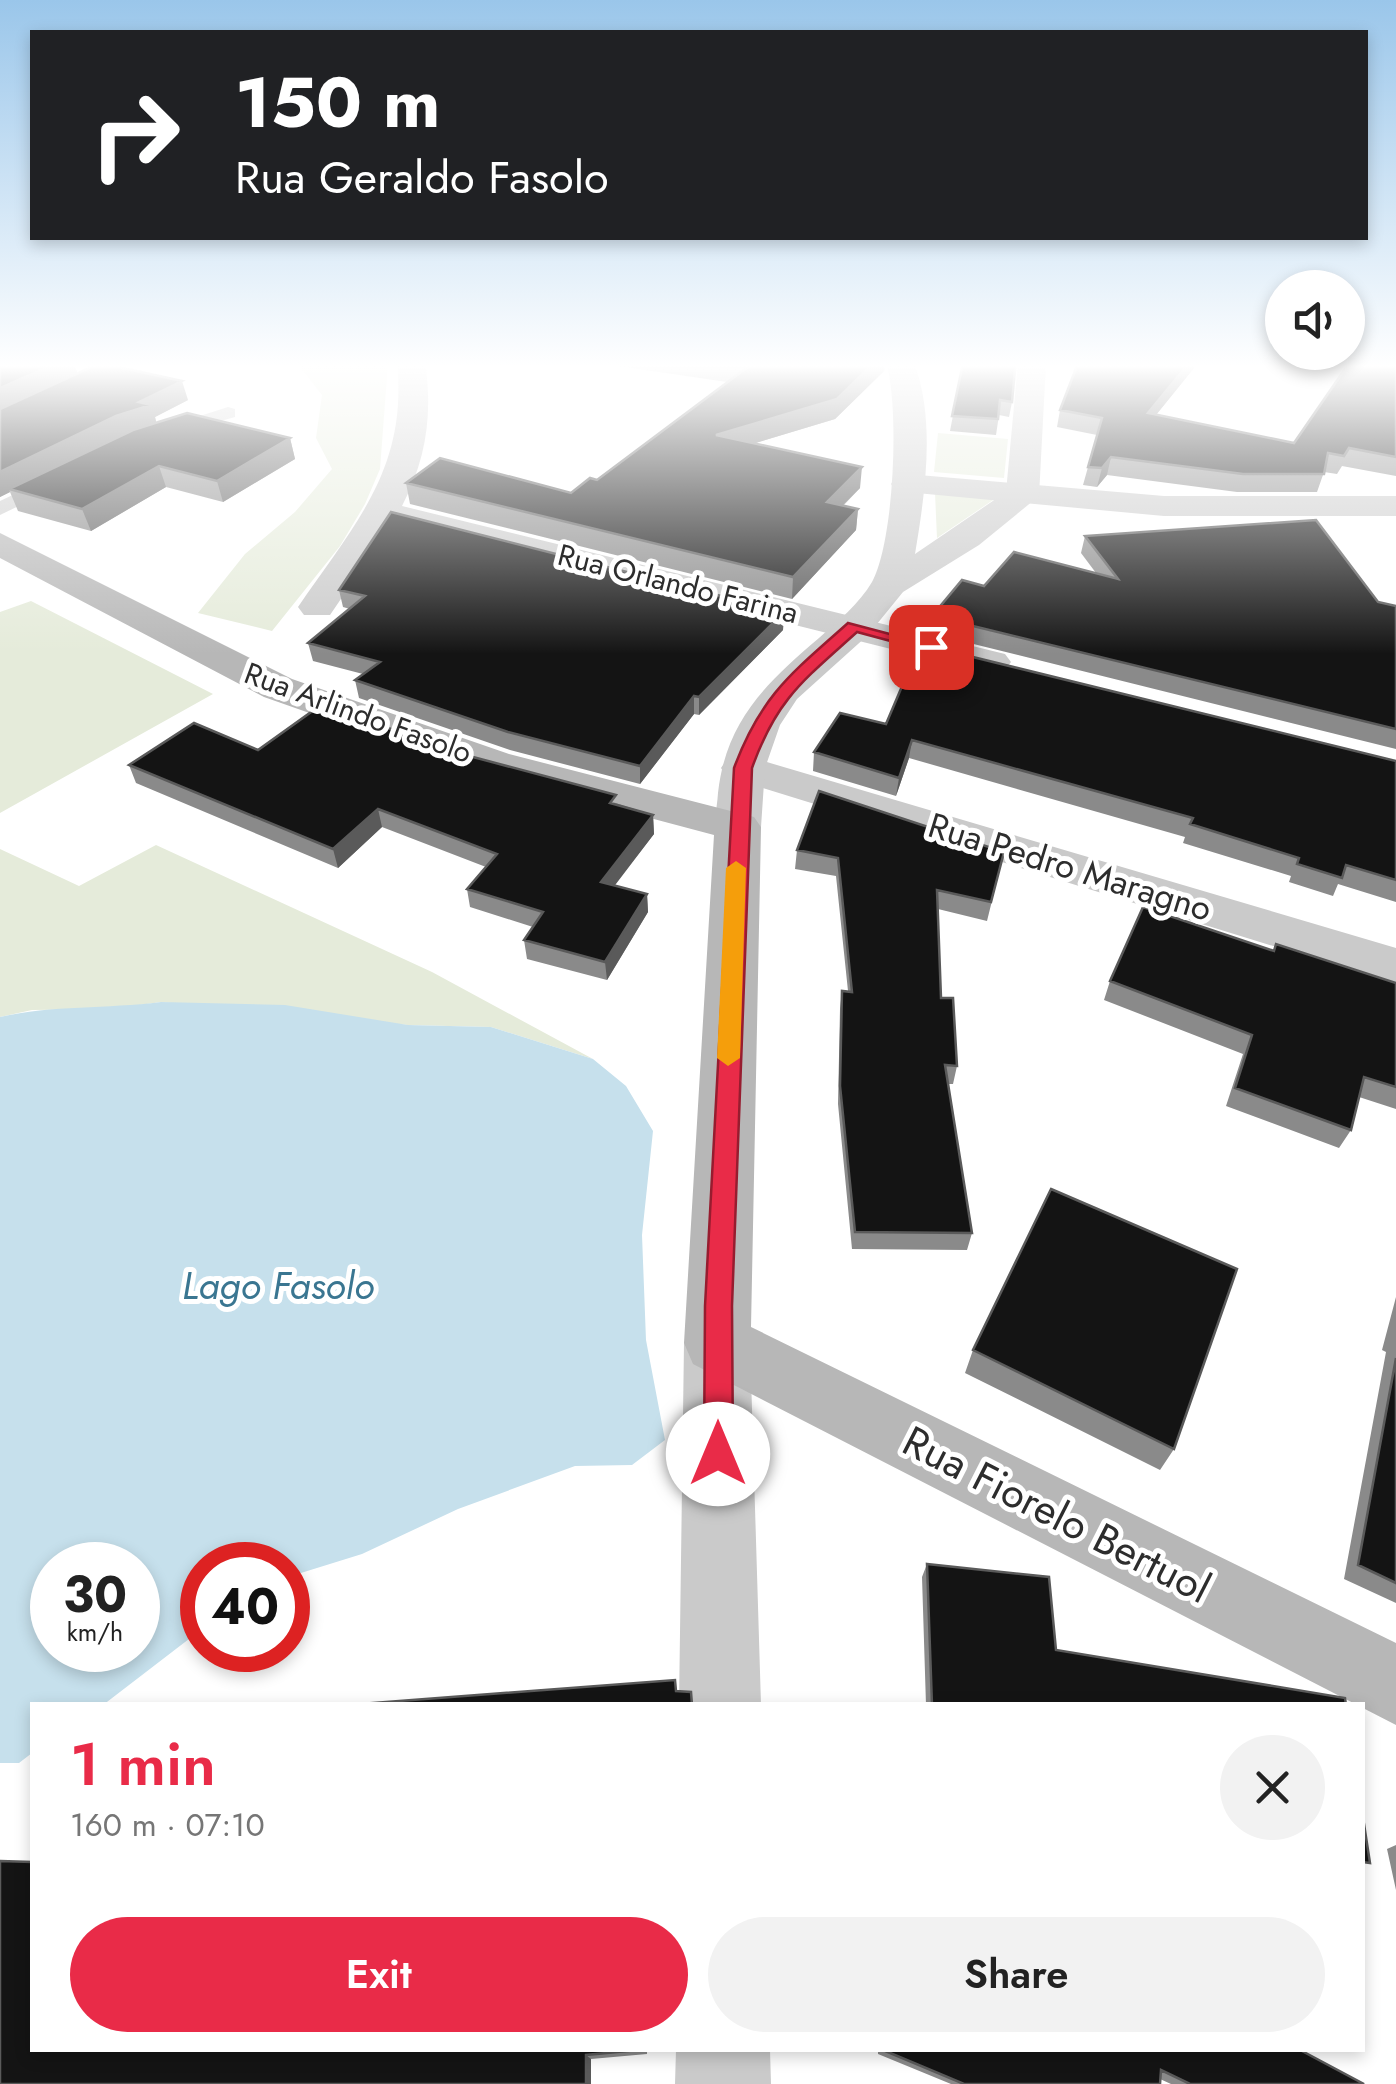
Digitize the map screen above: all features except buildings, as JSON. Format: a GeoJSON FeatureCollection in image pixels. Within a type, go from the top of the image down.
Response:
{"type":"FeatureCollection","features":[{"type":"Feature","properties":{"kind":"main road","name":"Rua Arlindo Fasolo"},"geometry":{"type":"LineString","coordinates":[[0,544],[278,688],[493,763],[738,827]]}},
{"type":"Feature","properties":{"kind":"main road"},"geometry":{"type":"LineString","coordinates":[[718,1343],[738,827]]}},
{"type":"Feature","properties":{"kind":"main road","name":"Rua Fiorelo Bertuol"},"geometry":{"type":"LineString","coordinates":[[718,1343],[1396,1684]]}},
{"type":"Feature","properties":{"kind":"street"},"geometry":{"type":"LineString","coordinates":[[317,607],[384,512],[405,460]]}},
{"type":"Feature","properties":{"kind":"street"},"geometry":{"type":"LineString","coordinates":[[890,584],[901,552],[908,460]]}},
{"type":"Feature","properties":{"kind":"street"},"geometry":{"type":"LineString","coordinates":[[738,827],[743,768],[759,725],[781,691],[854,627],[890,584],[968,538],[1022,496],[1025,460]]}},
{"type":"Feature","properties":{"kind":"street"},"geometry":{"type":"LineString","coordinates":[[908,484],[1164,506],[1396,506]]}},
{"type":"Feature","properties":{"kind":"street","name":"Rua Orlando Farina"},"geometry":{"type":"LineString","coordinates":[[384,512],[1028,672]]}},
{"type":"Feature","properties":{"kind":"street","name":"Rua Pedro Maragno"},"geometry":{"type":"LineString","coordinates":[[743,768],[1396,966]]}},
{"type":"Feature","properties":{"kind":"street"},"geometry":{"type":"LineString","coordinates":[[718,1343],[720,1702]]}},
{"type":"Feature","properties":{"kind":"street"},"geometry":{"type":"LineString","coordinates":[[723,2052],[723,2084]]}},
{"type":"Feature","properties":{"kind":"lane"},"geometry":{"type":"LineString","coordinates":[[0,509],[82,468]]}},
{"type":"Feature","properties":{"kind":"green space"},"geometry":{"type":"Polygon","coordinates":[[[327,460],[381,460],[365,504],[340,546],[272,631],[198,613],[245,554],[295,512],[332,469],[327,460]]]}},
{"type":"Feature","properties":{"kind":"green space"},"geometry":{"type":"Polygon","coordinates":[[[935,460],[1006,460],[1004,478],[934,472],[935,460]]]}},
{"type":"Feature","properties":{"kind":"green space"},"geometry":{"type":"Polygon","coordinates":[[[935,493],[996,498],[937,538],[935,493]]]}},
{"type":"Feature","properties":{"kind":"green space"},"geometry":{"type":"Polygon","coordinates":[[[31,601],[213,694],[0,813],[0,612],[31,601]]]}},
{"type":"Feature","properties":{"kind":"green space"},"geometry":{"type":"Polygon","coordinates":[[[156,845],[432,972],[593,1059],[491,1027],[408,1025],[161,1002],[111,1009],[32,1010],[0,1017],[0,849],[79,886],[156,845]]]}},
{"type":"Feature","properties":{"kind":"water","name":"Lago Fasolo"},"geometry":{"type":"Polygon","coordinates":[[[161,1002],[285,1005],[408,1025],[491,1027],[593,1059],[626,1086],[653,1131],[642,1235],[646,1340],[665,1440],[632,1465],[575,1466],[458,1509],[362,1554],[310,1570],[310,1542],[180,1542],[180,1646],[160,1661],[160,1542],[30,1542],[30,1672],[146,1672],[107,1702],[30,1702],[30,1755],[19,1763],[0,1763],[0,1017],[161,1002]]]}},
{"type":"Feature","properties":{"kind":"slow traffic"},"geometry":{"type":"LineString","coordinates":[[728,1058],[736,868]]}},
{"type":"Feature","properties":{"kind":"route"},"geometry":{"type":"LineString","coordinates":[[718,1454],[719,1306],[743,768],[759,725],[781,691],[854,627],[931,647]]}}]}
